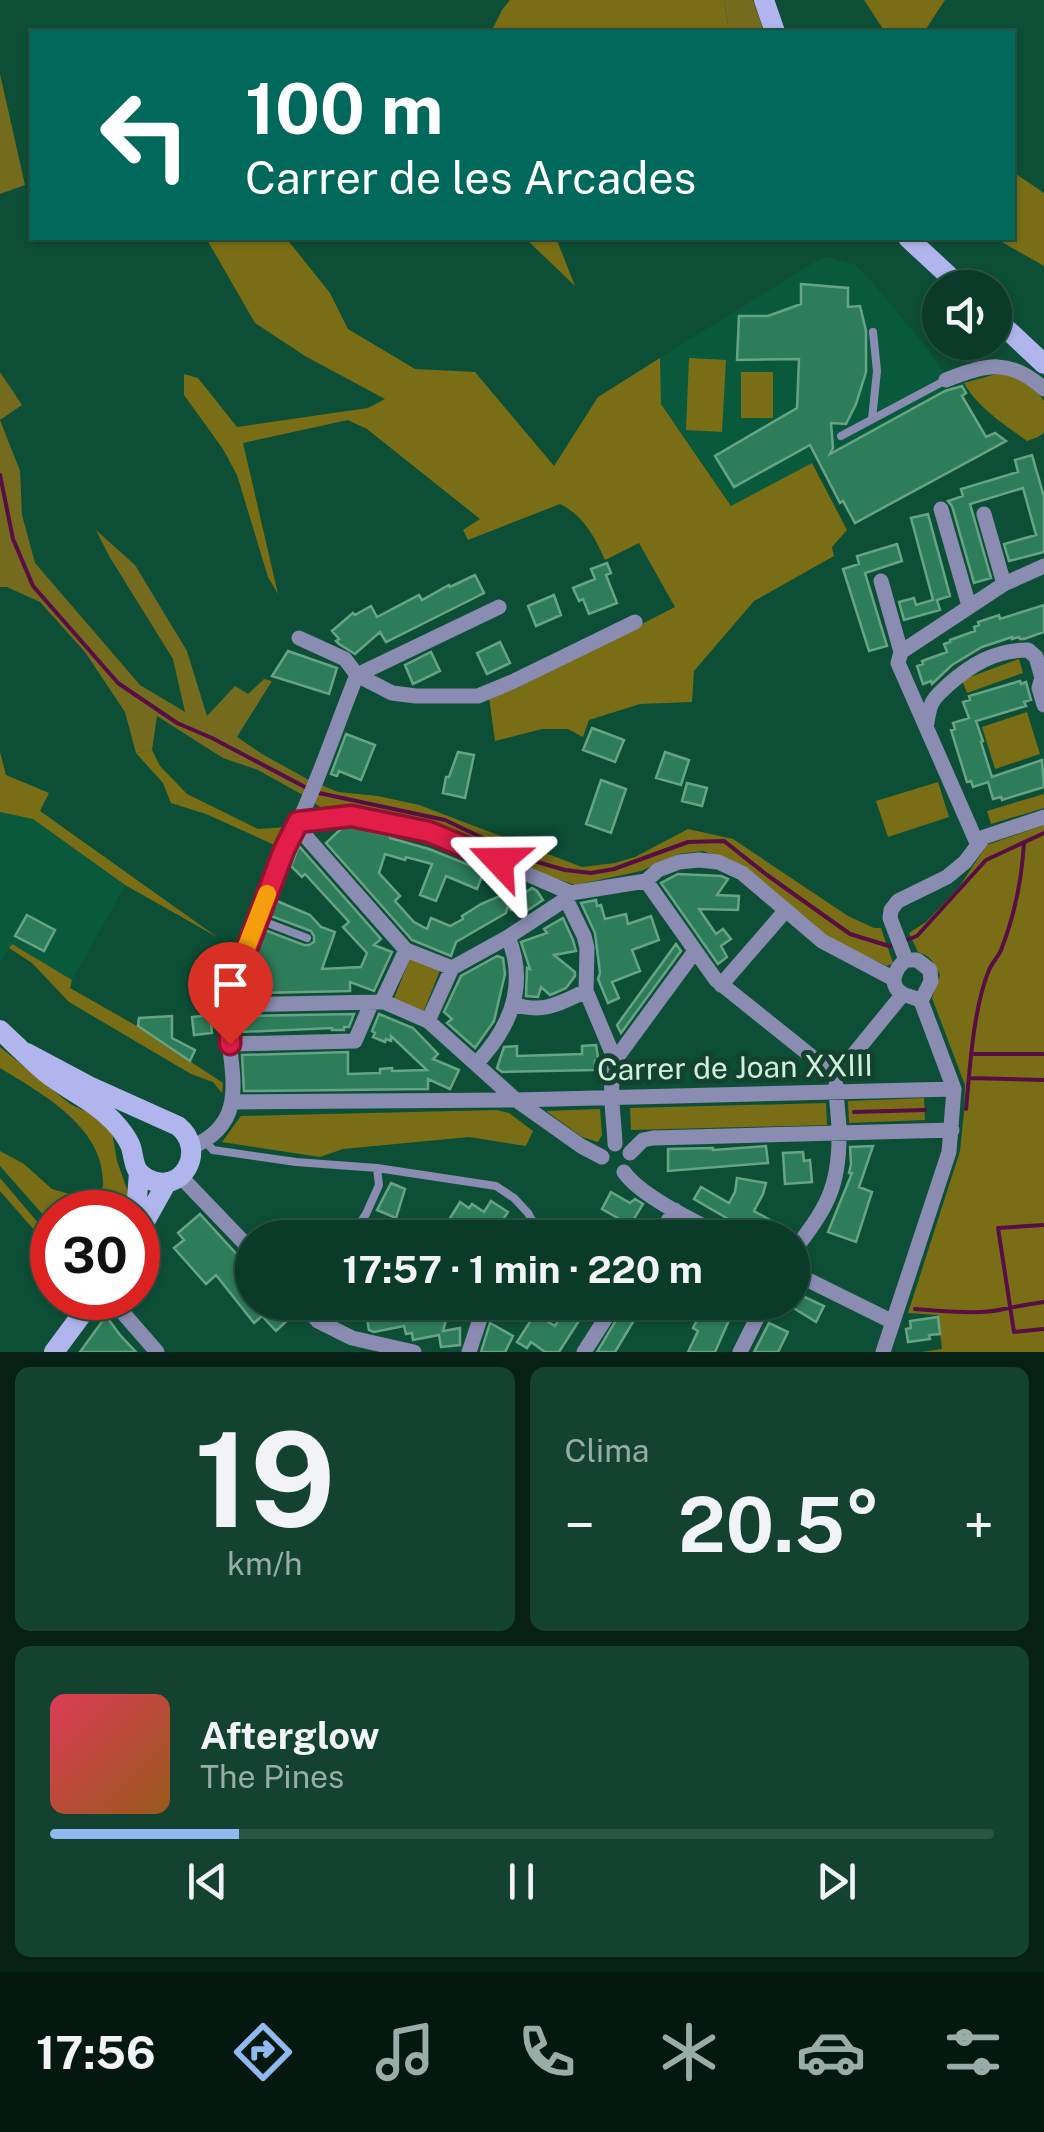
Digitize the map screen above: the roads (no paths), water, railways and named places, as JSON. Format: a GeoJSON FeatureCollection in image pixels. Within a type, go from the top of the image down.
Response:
{"type":"FeatureCollection","features":[{"type":"Feature","properties":{"kind":"main road"},"geometry":{"type":"LineString","coordinates":[[764,0],[774,30]]}},
{"type":"Feature","properties":{"kind":"main road"},"geometry":{"type":"LineString","coordinates":[[910,240],[943,270]]}},
{"type":"Feature","properties":{"kind":"main road"},"geometry":{"type":"LineString","coordinates":[[1012,334],[1044,364]]}},
{"type":"Feature","properties":{"kind":"main road"},"geometry":{"type":"LineString","coordinates":[[0,1030],[45,1072],[102,1110],[118,1126],[131,1148]]}},
{"type":"Feature","properties":{"kind":"main road"},"geometry":{"type":"LineString","coordinates":[[26,1053],[184,1130],[199,1144],[160,1200]]}},
{"type":"Feature","properties":{"kind":"main road"},"geometry":{"type":"LineString","coordinates":[[138,1190],[139,1172],[131,1148],[135,1136],[143,1127],[166,1121]]}},
{"type":"Feature","properties":{"kind":"main road"},"geometry":{"type":"LineString","coordinates":[[139,1172],[152,1180],[174,1179]]}},
{"type":"Feature","properties":{"kind":"main road"},"geometry":{"type":"LineString","coordinates":[[54,1352],[78,1320]]}},
{"type":"Feature","properties":{"kind":"street"},"geometry":{"type":"LineString","coordinates":[[946,380],[993,366],[1013,368],[1044,389]]}},
{"type":"Feature","properties":{"kind":"street"},"geometry":{"type":"LineString","coordinates":[[940,508],[968,606]]}},
{"type":"Feature","properties":{"kind":"street"},"geometry":{"type":"LineString","coordinates":[[984,514],[1004,584]]}},
{"type":"Feature","properties":{"kind":"street"},"geometry":{"type":"LineString","coordinates":[[901,652],[1004,584],[1044,566]]}},
{"type":"Feature","properties":{"kind":"street"},"geometry":{"type":"LineString","coordinates":[[881,581],[901,652],[898,664],[978,844]]}},
{"type":"Feature","properties":{"kind":"street"},"geometry":{"type":"LineString","coordinates":[[199,1144],[220,1130],[232,1102],[228,1005],[234,982],[284,850],[358,675],[499,607]]}},
{"type":"Feature","properties":{"kind":"street"},"geometry":{"type":"LineString","coordinates":[[299,638],[345,660],[358,675],[392,693],[478,696],[635,622]]}},
{"type":"Feature","properties":{"kind":"street"},"geometry":{"type":"LineString","coordinates":[[926,727],[934,699],[956,678],[978,662],[1011,650],[1028,650],[1036,657],[1044,705]]}},
{"type":"Feature","properties":{"kind":"street"},"geometry":{"type":"LineString","coordinates":[[298,822],[351,816],[429,832],[568,896],[587,948],[586,992],[616,1060]]}},
{"type":"Feature","properties":{"kind":"street"},"geometry":{"type":"LineString","coordinates":[[906,960],[891,924],[891,910],[898,901],[947,876],[965,862],[984,837],[1044,816]]}},
{"type":"Feature","properties":{"kind":"street"},"geometry":{"type":"LineString","coordinates":[[298,822],[308,839],[406,950],[452,968]]}},
{"type":"Feature","properties":{"kind":"street"},"geometry":{"type":"LineString","coordinates":[[428,1021],[452,968],[568,896],[646,881],[658,870],[699,860],[718,862],[742,874],[822,941],[894,978]]}},
{"type":"Feature","properties":{"kind":"street"},"geometry":{"type":"LineString","coordinates":[[646,881],[721,984],[836,1084],[837,1172],[831,1196],[810,1230]]}},
{"type":"Feature","properties":{"kind":"street"},"geometry":{"type":"LineString","coordinates":[[721,984],[786,910]]}},
{"type":"Feature","properties":{"kind":"street"},"geometry":{"type":"LineString","coordinates":[[476,1064],[501,1032],[517,987],[516,956],[508,936]]}},
{"type":"Feature","properties":{"kind":"street"},"geometry":{"type":"LineString","coordinates":[[230,1044],[355,1041],[406,950]]}},
{"type":"Feature","properties":{"kind":"street"},"geometry":{"type":"LineString","coordinates":[[615,1144],[612,1073],[616,1060],[695,952]]}},
{"type":"Feature","properties":{"kind":"street"},"geometry":{"type":"LineString","coordinates":[[836,1084],[916,996],[931,981],[930,970],[917,960],[906,960],[897,967],[896,988],[916,996],[954,1089],[952,1130],[949,1152],[883,1352]]}},
{"type":"Feature","properties":{"kind":"street"},"geometry":{"type":"LineString","coordinates":[[512,1004],[541,1009],[586,992]]}},
{"type":"Feature","properties":{"kind":"street"},"geometry":{"type":"LineString","coordinates":[[228,1005],[377,1002],[428,1021],[516,1100],[602,1157]]}},
{"type":"Feature","properties":{"kind":"street","name":"Carrer de Joan XXIII"},"geometry":{"type":"LineString","coordinates":[[232,1102],[516,1100],[836,1084],[954,1089]]}},
{"type":"Feature","properties":{"kind":"street"},"geometry":{"type":"LineString","coordinates":[[630,1153],[644,1140],[653,1138],[952,1130]]}},
{"type":"Feature","properties":{"kind":"street"},"geometry":{"type":"LineString","coordinates":[[622,1145],[630,1153],[631,1164],[624,1172],[606,1170],[602,1157],[606,1149],[622,1145]]}},
{"type":"Feature","properties":{"kind":"street"},"geometry":{"type":"LineString","coordinates":[[624,1172],[634,1184],[694,1220]]}},
{"type":"Feature","properties":{"kind":"street"},"geometry":{"type":"LineString","coordinates":[[174,1179],[235,1235]]}},
{"type":"Feature","properties":{"kind":"street"},"geometry":{"type":"LineString","coordinates":[[669,1220],[675,1210]]}},
{"type":"Feature","properties":{"kind":"street"},"geometry":{"type":"LineString","coordinates":[[810,1281],[892,1322]]}},
{"type":"Feature","properties":{"kind":"street"},"geometry":{"type":"LineString","coordinates":[[129,1320],[157,1352]]}},
{"type":"Feature","properties":{"kind":"street"},"geometry":{"type":"LineString","coordinates":[[318,1320],[352,1338],[414,1352]]}},
{"type":"Feature","properties":{"kind":"street"},"geometry":{"type":"LineString","coordinates":[[469,1352],[482,1320]]}},
{"type":"Feature","properties":{"kind":"street"},"geometry":{"type":"LineString","coordinates":[[584,1352],[604,1320]]}},
{"type":"Feature","properties":{"kind":"street"},"geometry":{"type":"LineString","coordinates":[[740,1352],[755,1320]]}},
{"type":"Feature","properties":{"kind":"lane"},"geometry":{"type":"LineString","coordinates":[[872,420],[877,371],[873,332]]}},
{"type":"Feature","properties":{"kind":"lane"},"geometry":{"type":"LineString","coordinates":[[841,436],[946,380]]}},
{"type":"Feature","properties":{"kind":"lane"},"geometry":{"type":"LineString","coordinates":[[257,919],[307,938]]}},
{"type":"Feature","properties":{"kind":"lane"},"geometry":{"type":"LineString","coordinates":[[199,1144],[213,1150],[296,1162],[377,1168],[496,1186],[514,1198],[532,1220]]}},
{"type":"Feature","properties":{"kind":"lane"},"geometry":{"type":"LineString","coordinates":[[362,1220],[379,1185],[377,1168]]}},
{"type":"Feature","properties":{"kind":"waterway"},"geometry":{"type":"LineString","coordinates":[[0,475],[13,539],[33,586],[118,683],[177,723],[305,787]]}},
{"type":"Feature","properties":{"kind":"waterway"},"geometry":{"type":"LineString","coordinates":[[319,793],[445,820],[527,859],[565,870],[591,873],[614,869],[688,842],[724,841],[850,934],[893,945]]}},
{"type":"Feature","properties":{"kind":"waterway"},"geometry":{"type":"LineString","coordinates":[[902,942],[917,936],[986,860],[1044,833]]}},
{"type":"Feature","properties":{"kind":"waterway"},"geometry":{"type":"LineString","coordinates":[[966,1109],[979,1002],[1010,924],[1024,842]]}},
{"type":"Feature","properties":{"kind":"waterway"},"geometry":{"type":"LineString","coordinates":[[971,1054],[1044,1054]]}},
{"type":"Feature","properties":{"kind":"waterway"},"geometry":{"type":"LineString","coordinates":[[969,1078],[1044,1080]]}},
{"type":"Feature","properties":{"kind":"waterway"},"geometry":{"type":"LineString","coordinates":[[854,1112],[925,1110]]}},
{"type":"Feature","properties":{"kind":"waterway"},"geometry":{"type":"LineString","coordinates":[[1044,1225],[998,1228],[1014,1332],[1044,1329]]}},
{"type":"Feature","properties":{"kind":"waterway"},"geometry":{"type":"LineString","coordinates":[[915,1309],[983,1312],[1044,1302]]}}]}
